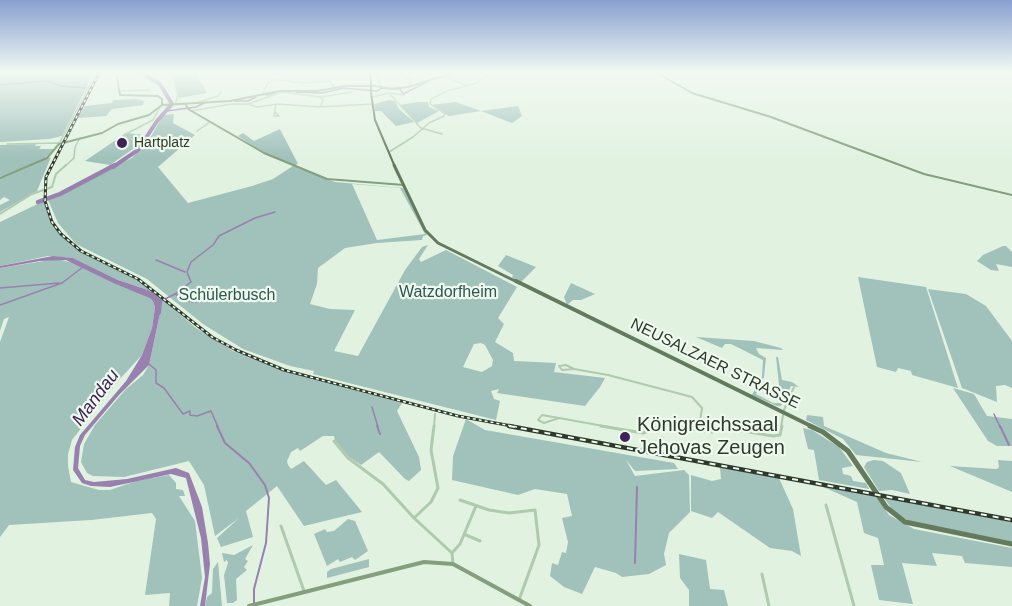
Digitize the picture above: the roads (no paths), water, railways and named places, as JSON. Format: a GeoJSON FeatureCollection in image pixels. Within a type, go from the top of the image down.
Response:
{"type":"FeatureCollection","features":[{"type":"Feature","properties":{"kind":"main road","name":"NEUSALZAER STRASSE"},"geometry":{"type":"LineString","coordinates":[[372,104],[375,120],[392,159],[425,230],[433,239],[451,251],[823,432],[843,446],[858,464],[886,507],[900,519],[925,528],[1012,544]]}},
{"type":"Feature","properties":{"kind":"street"},"geometry":{"type":"LineString","coordinates":[[0,178],[47,158],[59,144],[81,101]]}},
{"type":"Feature","properties":{"kind":"street"},"geometry":{"type":"LineString","coordinates":[[132,139],[124,135],[153,120],[163,101]]}},
{"type":"Feature","properties":{"kind":"street"},"geometry":{"type":"LineString","coordinates":[[174,105],[175,101]]}},
{"type":"Feature","properties":{"kind":"street"},"geometry":{"type":"LineString","coordinates":[[7,144],[59,144],[149,115],[162,106],[186,107],[204,101]]}},
{"type":"Feature","properties":{"kind":"street"},"geometry":{"type":"LineString","coordinates":[[197,104],[217,101]]}},
{"type":"Feature","properties":{"kind":"street"},"geometry":{"type":"LineString","coordinates":[[191,111],[212,106],[257,101]]}},
{"type":"Feature","properties":{"kind":"street"},"geometry":{"type":"LineString","coordinates":[[321,106],[322,101]]}},
{"type":"Feature","properties":{"kind":"street"},"geometry":{"type":"LineString","coordinates":[[396,101],[423,128],[442,135]]}},
{"type":"Feature","properties":{"kind":"street"},"geometry":{"type":"LineString","coordinates":[[389,152],[445,115],[430,104],[430,101]]}},
{"type":"Feature","properties":{"kind":"street"},"geometry":{"type":"LineString","coordinates":[[719,101],[771,117],[931,176],[1012,195]]}},
{"type":"Feature","properties":{"kind":"street"},"geometry":{"type":"LineString","coordinates":[[248,104],[257,107],[276,104],[321,106],[372,104]]}},
{"type":"Feature","properties":{"kind":"street"},"geometry":{"type":"LineString","coordinates":[[275,112],[276,104]]}},
{"type":"Feature","properties":{"kind":"street"},"geometry":{"type":"LineString","coordinates":[[186,107],[264,153],[327,179],[404,185]]}},
{"type":"Feature","properties":{"kind":"street"},"geometry":{"type":"LineString","coordinates":[[197,131],[210,122]]}},
{"type":"Feature","properties":{"kind":"street"},"geometry":{"type":"LineString","coordinates":[[0,214],[27,197],[52,187],[56,174],[74,158],[75,147],[80,138]]}},
{"type":"Feature","properties":{"kind":"street"},"geometry":{"type":"LineString","coordinates":[[574,369],[608,375],[692,397],[702,408],[699,430]]}},
{"type":"Feature","properties":{"kind":"street"},"geometry":{"type":"LineString","coordinates":[[559,418],[544,423],[538,420],[542,415],[559,418],[643,433],[663,424],[712,432],[725,428],[780,435],[784,412],[794,387]]}},
{"type":"Feature","properties":{"kind":"street"},"geometry":{"type":"LineString","coordinates":[[414,518],[431,502],[438,488],[431,450],[435,414]]}},
{"type":"Feature","properties":{"kind":"street"},"geometry":{"type":"LineString","coordinates":[[334,441],[348,458],[383,484],[414,518],[452,553],[453,564]]}},
{"type":"Feature","properties":{"kind":"street"},"geometry":{"type":"LineString","coordinates":[[460,500],[514,514],[535,510],[538,545],[519,600]]}},
{"type":"Feature","properties":{"kind":"street"},"geometry":{"type":"LineString","coordinates":[[826,505],[854,606]]}},
{"type":"Feature","properties":{"kind":"street"},"geometry":{"type":"LineString","coordinates":[[452,553],[465,535],[476,506]]}},
{"type":"Feature","properties":{"kind":"street"},"geometry":{"type":"LineString","coordinates":[[281,526],[304,592]]}},
{"type":"Feature","properties":{"kind":"street"},"geometry":{"type":"LineString","coordinates":[[465,535],[480,541]]}},
{"type":"Feature","properties":{"kind":"street"},"geometry":{"type":"LineString","coordinates":[[254,605],[424,562],[453,564],[530,606]]}},
{"type":"Feature","properties":{"kind":"street"},"geometry":{"type":"LineString","coordinates":[[762,574],[769,606]]}},
{"type":"Feature","properties":{"kind":"waterway","name":"Mandau"},"geometry":{"type":"LineString","coordinates":[[113,167],[138,150],[157,121],[172,104],[170,101]]}},
{"type":"Feature","properties":{"kind":"waterway"},"geometry":{"type":"LineString","coordinates":[[167,111],[196,107],[204,103]]}},
{"type":"Feature","properties":{"kind":"waterway","name":"Mandau"},"geometry":{"type":"LineString","coordinates":[[38,202],[60,194],[115,165]]}},
{"type":"Feature","properties":{"kind":"waterway"},"geometry":{"type":"LineString","coordinates":[[175,294],[191,282],[187,272],[191,262],[213,245],[219,236],[255,218],[275,212]]}},
{"type":"Feature","properties":{"kind":"waterway"},"geometry":{"type":"LineString","coordinates":[[156,260],[185,272]]}},
{"type":"Feature","properties":{"kind":"waterway"},"geometry":{"type":"LineString","coordinates":[[0,305],[62,283],[83,267]]}},
{"type":"Feature","properties":{"kind":"waterway"},"geometry":{"type":"LineString","coordinates":[[0,288],[59,283]]}},
{"type":"Feature","properties":{"kind":"waterway"},"geometry":{"type":"LineString","coordinates":[[159,302],[175,294]]}},
{"type":"Feature","properties":{"kind":"waterway"},"geometry":{"type":"LineString","coordinates":[[175,294],[192,302],[203,301]]}},
{"type":"Feature","properties":{"kind":"waterway","name":"Mandau"},"geometry":{"type":"LineString","coordinates":[[151,295],[159,302],[158,312]]}},
{"type":"Feature","properties":{"kind":"waterway"},"geometry":{"type":"LineString","coordinates":[[149,364],[156,370],[156,383],[164,388],[183,414],[190,411],[190,415],[197,416],[211,411],[218,427]]}},
{"type":"Feature","properties":{"kind":"waterway"},"geometry":{"type":"LineString","coordinates":[[372,407],[378,427]]}},
{"type":"Feature","properties":{"kind":"waterway"},"geometry":{"type":"LineString","coordinates":[[994,414],[1000,427]]}},
{"type":"Feature","properties":{"kind":"waterway"},"geometry":{"type":"LineString","coordinates":[[217,426],[225,443],[249,463],[265,485],[269,498],[266,543],[254,589],[254,603]]}},
{"type":"Feature","properties":{"kind":"waterway"},"geometry":{"type":"LineString","coordinates":[[377,426],[380,434]]}},
{"type":"Feature","properties":{"kind":"waterway"},"geometry":{"type":"LineString","coordinates":[[1000,426],[1009,445]]}},
{"type":"Feature","properties":{"kind":"waterway"},"geometry":{"type":"LineString","coordinates":[[635,563],[637,487]]}},
{"type":"Feature","properties":{"kind":"railway"},"geometry":{"type":"LineString","coordinates":[[85,101],[46,177],[45,201],[52,222],[61,234],[81,251],[138,279],[212,337],[236,350],[284,370],[458,416],[517,427]]}},
{"type":"Feature","properties":{"kind":"railway"},"geometry":{"type":"LineString","coordinates":[[509,426],[1012,520]]}},
{"type":"Feature","properties":{"kind":"place","name":"Hartplatz"},"geometry":{"type":"Point","coordinates":[122,143]}},
{"type":"Feature","properties":{"kind":"place","name":"Königreichssaal Jehovas Zeugen"},"geometry":{"type":"Point","coordinates":[625,437]}},
{"type":"Feature","properties":{"kind":"park label","name":"Watzdorfheim"},"geometry":{"type":"Point","coordinates":[448,293]}},
{"type":"Feature","properties":{"kind":"park label","name":"Schülerbusch"},"geometry":{"type":"Point","coordinates":[227,296]}}]}
